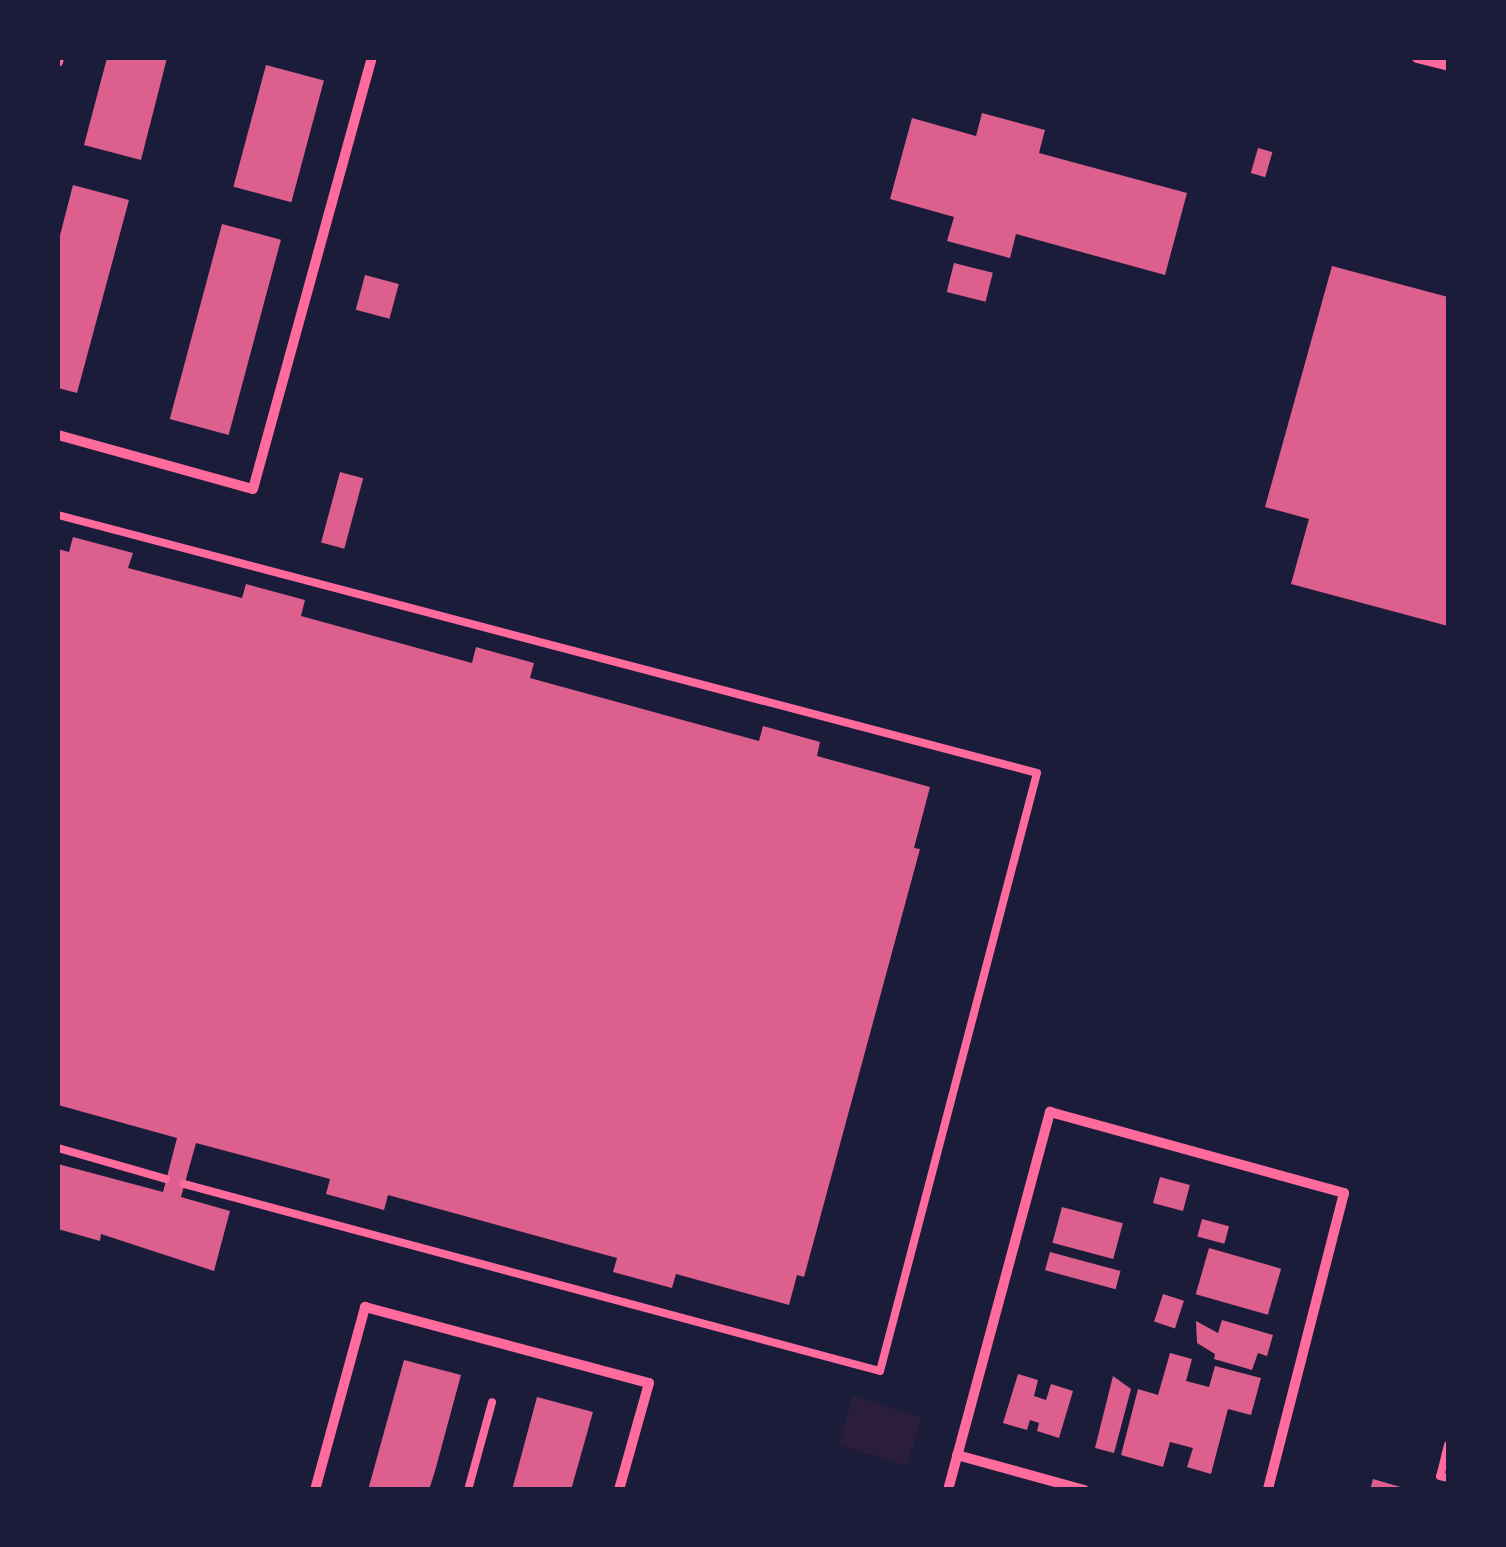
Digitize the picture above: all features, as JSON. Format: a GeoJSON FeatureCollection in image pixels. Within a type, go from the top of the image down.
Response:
{"type":"FeatureCollection","features":[{"type":"Feature","properties":{"kind":"street"},"geometry":{"type":"LineString","coordinates":[[58,436],[253,490],[372,58]]}},
{"type":"Feature","properties":{"kind":"street"},"geometry":{"type":"LineString","coordinates":[[1417,58],[1448,66]]}},
{"type":"Feature","properties":{"kind":"street"},"geometry":{"type":"LineString","coordinates":[[948,1490],[1050,1112],[1344,1194],[1268,1490]]}},
{"type":"Feature","properties":{"kind":"street"},"geometry":{"type":"LineString","coordinates":[[315,1490],[365,1307],[649,1383],[619,1490]]}},
{"type":"Feature","properties":{"kind":"street"},"geometry":{"type":"LineString","coordinates":[[957,1455],[1084,1490]]}},
{"type":"Feature","properties":{"kind":"lane"},"geometry":{"type":"LineString","coordinates":[[58,515],[1037,773],[880,1372],[184,1184]]}},
{"type":"Feature","properties":{"kind":"lane"},"geometry":{"type":"LineString","coordinates":[[58,1148],[166,1179]]}},
{"type":"Feature","properties":{"kind":"lane"},"geometry":{"type":"LineString","coordinates":[[468,1490],[492,1402]]}},
{"type":"Feature","properties":{"kind":"lane"},"geometry":{"type":"LineString","coordinates":[[1448,1445],[1440,1476],[1448,1478]]}},
{"type":"Feature","properties":{"kind":"shaded area"},"geometry":{"type":"Polygon","coordinates":[[[853,1396],[922,1417],[907,1466],[838,1445],[853,1396]]]}},
{"type":"Feature","properties":{"kind":"building"},"geometry":{"type":"Polygon","coordinates":[[[107,58],[167,58],[141,160],[84,145],[107,58]]]}},
{"type":"Feature","properties":{"kind":"building"},"geometry":{"type":"Polygon","coordinates":[[[266,65],[324,81],[291,202],[233,187],[266,65]]]}},
{"type":"Feature","properties":{"kind":"building"},"geometry":{"type":"Polygon","coordinates":[[[982,113],[1045,130],[1039,153],[1187,193],[1165,275],[1016,234],[1010,258],[947,241],[954,217],[890,199],[912,118],[976,136],[982,113]]]}},
{"type":"Feature","properties":{"kind":"building"},"geometry":{"type":"Polygon","coordinates":[[[1258,148],[1272,152],[1265,177],[1251,173],[1258,148]]]}},
{"type":"Feature","properties":{"kind":"building"},"geometry":{"type":"Polygon","coordinates":[[[73,185],[129,200],[77,393],[58,388],[58,243],[73,185]]]}},
{"type":"Feature","properties":{"kind":"building"},"geometry":{"type":"Polygon","coordinates":[[[222,224],[281,240],[229,435],[170,419],[222,224]]]}},
{"type":"Feature","properties":{"kind":"building"},"geometry":{"type":"Polygon","coordinates":[[[954,263],[993,273],[986,302],[947,292],[954,263]]]}},
{"type":"Feature","properties":{"kind":"building"},"geometry":{"type":"Polygon","coordinates":[[[1332,266],[1448,297],[1448,626],[1291,584],[1309,519],[1265,507],[1332,266]]]}},
{"type":"Feature","properties":{"kind":"building"},"geometry":{"type":"Polygon","coordinates":[[[365,275],[399,284],[389,319],[356,310],[365,275]]]}},
{"type":"Feature","properties":{"kind":"building"},"geometry":{"type":"Polygon","coordinates":[[[340,472],[363,478],[344,549],[321,543],[340,472]]]}},
{"type":"Feature","properties":{"kind":"building"},"geometry":{"type":"Polygon","coordinates":[[[73,537],[133,553],[128,568],[242,598],[246,584],[305,600],[301,616],[472,663],[476,647],[534,663],[530,678],[759,741],[763,726],[820,742],[817,756],[930,787],[914,848],[920,849],[804,1277],[797,1275],[789,1305],[676,1274],[672,1288],[613,1272],[617,1258],[388,1195],[384,1210],[326,1194],[330,1179],[196,1143],[181,1197],[230,1211],[214,1271],[101,1234],[100,1241],[58,1229],[58,1164],[163,1192],[177,1138],[58,1105],[58,549],[69,552],[73,537]]]}},
{"type":"Feature","properties":{"kind":"building"},"geometry":{"type":"Polygon","coordinates":[[[1160,1177],[1190,1185],[1183,1211],[1153,1203],[1160,1177]]]}},
{"type":"Feature","properties":{"kind":"building"},"geometry":{"type":"Polygon","coordinates":[[[1062,1207],[1123,1223],[1113,1259],[1052,1243],[1062,1207]]]}},
{"type":"Feature","properties":{"kind":"building"},"geometry":{"type":"Polygon","coordinates":[[[1202,1219],[1229,1226],[1224,1244],[1197,1236],[1202,1219]]]}},
{"type":"Feature","properties":{"kind":"building"},"geometry":{"type":"Polygon","coordinates":[[[1209,1248],[1281,1269],[1268,1315],[1196,1294],[1209,1248]]]}},
{"type":"Feature","properties":{"kind":"building"},"geometry":{"type":"Polygon","coordinates":[[[1050,1252],[1121,1271],[1116,1289],[1045,1270],[1050,1252]]]}},
{"type":"Feature","properties":{"kind":"building"},"geometry":{"type":"Polygon","coordinates":[[[1163,1294],[1184,1301],[1175,1328],[1154,1322],[1163,1294]]]}},
{"type":"Feature","properties":{"kind":"building"},"geometry":{"type":"Polygon","coordinates":[[[1222,1320],[1273,1335],[1267,1356],[1258,1353],[1252,1370],[1214,1359],[1215,1354],[1197,1343],[1196,1321],[1218,1333],[1222,1320]]]}},
{"type":"Feature","properties":{"kind":"building"},"geometry":{"type":"Polygon","coordinates":[[[1170,1353],[1192,1359],[1186,1381],[1209,1387],[1215,1366],[1261,1378],[1251,1415],[1228,1409],[1211,1474],[1187,1467],[1193,1448],[1170,1442],[1163,1467],[1121,1455],[1138,1389],[1158,1395],[1170,1353]]]}},
{"type":"Feature","properties":{"kind":"building"},"geometry":{"type":"Polygon","coordinates":[[[404,1360],[461,1375],[435,1471],[429,1490],[368,1490],[404,1360]]]}},
{"type":"Feature","properties":{"kind":"building"},"geometry":{"type":"Polygon","coordinates":[[[1018,1374],[1038,1380],[1034,1396],[1046,1400],[1051,1384],[1073,1391],[1059,1438],[1037,1431],[1039,1423],[1030,1420],[1027,1430],[1003,1423],[1018,1374]]]}},
{"type":"Feature","properties":{"kind":"building"},"geometry":{"type":"Polygon","coordinates":[[[1113,1376],[1131,1389],[1114,1453],[1095,1448],[1113,1376]]]}},
{"type":"Feature","properties":{"kind":"building"},"geometry":{"type":"Polygon","coordinates":[[[537,1397],[593,1412],[571,1490],[512,1490],[537,1397]]]}},
{"type":"Feature","properties":{"kind":"building"},"geometry":{"type":"Polygon","coordinates":[[[1373,1479],[1404,1488],[1404,1490],[1370,1490],[1373,1479]]]}}]}
